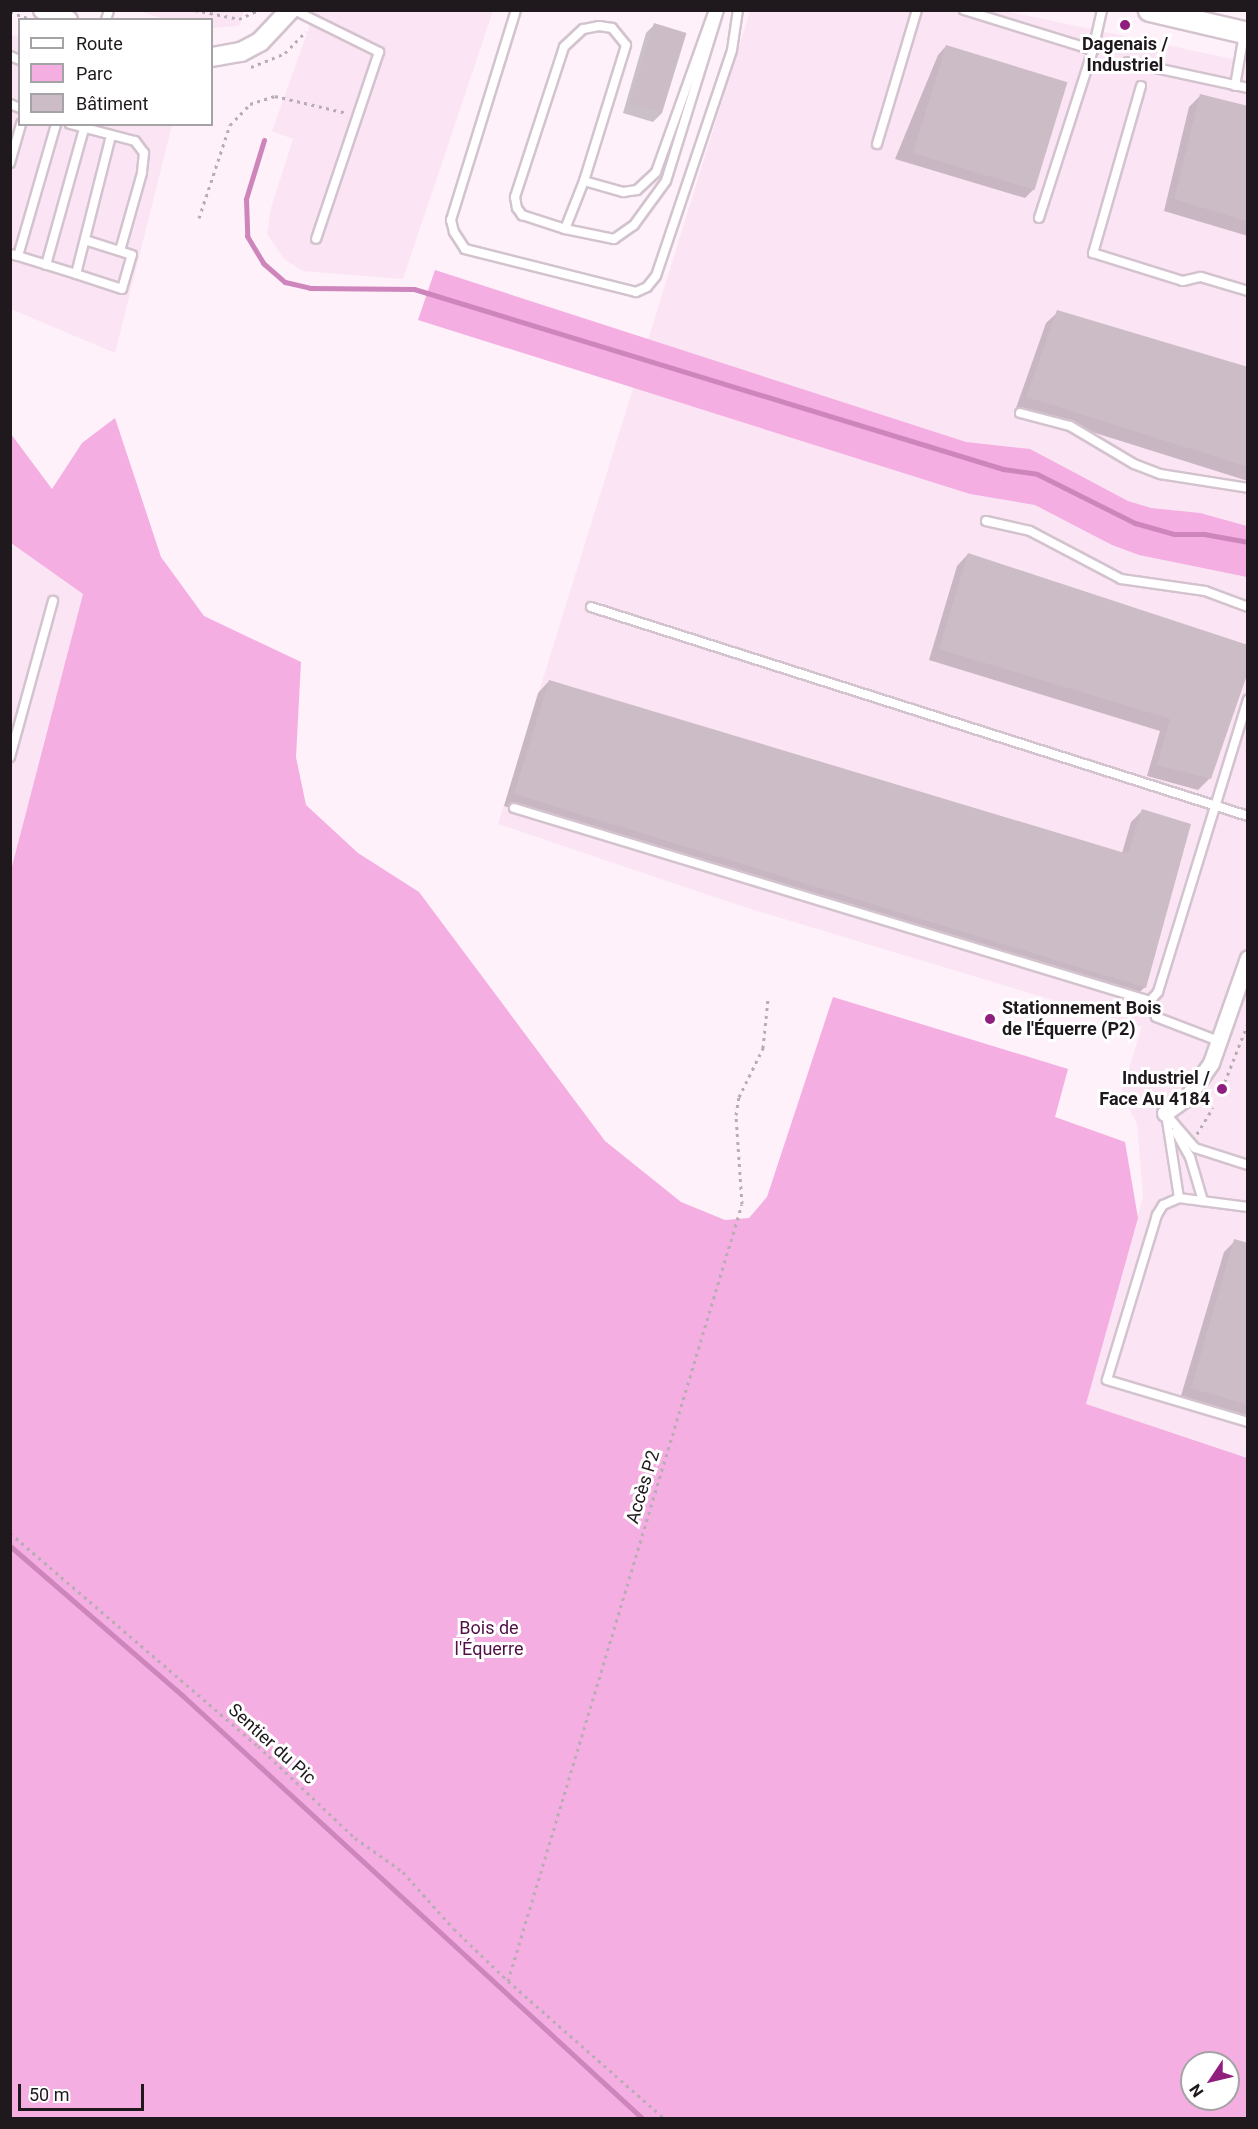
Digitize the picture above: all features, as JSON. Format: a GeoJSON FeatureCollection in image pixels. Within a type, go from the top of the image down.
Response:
{"type":"FeatureCollection","features":[{"type":"Feature","properties":{"kind":"main road"},"geometry":{"type":"LineString","coordinates":[[1149,10],[1246,32]]}},
{"type":"Feature","properties":{"kind":"street"},"geometry":{"type":"LineString","coordinates":[[43,10],[63,18]]}},
{"type":"Feature","properties":{"kind":"street"},"geometry":{"type":"LineString","coordinates":[[213,57],[252,47],[275,30],[292,10]]}},
{"type":"Feature","properties":{"kind":"street"},"geometry":{"type":"LineString","coordinates":[[1165,1113],[1195,1088],[1220,1042],[1248,958]]}},
{"type":"Feature","properties":{"kind":"lane"},"geometry":{"type":"LineString","coordinates":[[292,10],[379,52],[316,239]]}},
{"type":"Feature","properties":{"kind":"lane"},"geometry":{"type":"LineString","coordinates":[[516,10],[451,220],[454,232],[465,249],[636,292],[647,287],[656,276],[732,50],[738,10]]}},
{"type":"Feature","properties":{"kind":"lane"},"geometry":{"type":"LineString","coordinates":[[584,181],[624,192],[637,190],[656,172],[714,10]]}},
{"type":"Feature","properties":{"kind":"lane"},"geometry":{"type":"LineString","coordinates":[[565,229],[584,181],[626,45],[612,28],[583,29],[564,47],[515,197],[522,215],[565,229],[614,239],[634,225],[657,196],[674,162],[719,10]]}},
{"type":"Feature","properties":{"kind":"lane"},"geometry":{"type":"LineString","coordinates":[[877,144],[917,10]]}},
{"type":"Feature","properties":{"kind":"lane"},"geometry":{"type":"LineString","coordinates":[[964,10],[1093,50]]}},
{"type":"Feature","properties":{"kind":"lane"},"geometry":{"type":"LineString","coordinates":[[1039,218],[1093,50],[1102,10]]}},
{"type":"Feature","properties":{"kind":"lane"},"geometry":{"type":"LineString","coordinates":[[1235,86],[1246,32]]}},
{"type":"Feature","properties":{"kind":"lane"},"geometry":{"type":"LineString","coordinates":[[1128,62],[1248,88]]}},
{"type":"Feature","properties":{"kind":"lane"},"geometry":{"type":"LineString","coordinates":[[1141,86],[1093,253],[1183,281],[1201,277],[1248,291]]}},
{"type":"Feature","properties":{"kind":"lane"},"geometry":{"type":"LineString","coordinates":[[10,163],[20,126]]}},
{"type":"Feature","properties":{"kind":"lane"},"geometry":{"type":"LineString","coordinates":[[55,126],[14,255],[122,289],[132,255],[85,240]]}},
{"type":"Feature","properties":{"kind":"lane"},"geometry":{"type":"LineString","coordinates":[[75,126],[135,141],[144,153],[142,173],[120,251]]}},
{"type":"Feature","properties":{"kind":"lane"},"geometry":{"type":"LineString","coordinates":[[45,265],[84,129]]}},
{"type":"Feature","properties":{"kind":"lane"},"geometry":{"type":"LineString","coordinates":[[76,274],[111,136]]}},
{"type":"Feature","properties":{"kind":"lane"},"geometry":{"type":"LineString","coordinates":[[1020,413],[1070,426],[1134,464],[1160,474],[1248,488]]}},
{"type":"Feature","properties":{"kind":"lane"},"geometry":{"type":"LineString","coordinates":[[986,521],[1030,531],[1121,579],[1205,591],[1248,607]]}},
{"type":"Feature","properties":{"kind":"lane"},"geometry":{"type":"LineString","coordinates":[[10,757],[53,601]]}},
{"type":"Feature","properties":{"kind":"lane"},"geometry":{"type":"LineString","coordinates":[[591,607],[1248,816]]}},
{"type":"Feature","properties":{"kind":"lane"},"geometry":{"type":"LineString","coordinates":[[1150,1001],[1158,992],[1248,700]]}},
{"type":"Feature","properties":{"kind":"lane"},"geometry":{"type":"LineString","coordinates":[[514,808],[1150,1001]]}},
{"type":"Feature","properties":{"kind":"lane"},"geometry":{"type":"LineString","coordinates":[[1150,1001],[1156,1017],[1220,1042]]}},
{"type":"Feature","properties":{"kind":"lane"},"geometry":{"type":"LineString","coordinates":[[1165,1113],[1195,1148],[1248,1165]]}},
{"type":"Feature","properties":{"kind":"lane"},"geometry":{"type":"LineString","coordinates":[[1165,1113],[1179,1198]]}},
{"type":"Feature","properties":{"kind":"lane"},"geometry":{"type":"LineString","coordinates":[[1165,1113],[1190,1157],[1203,1201]]}},
{"type":"Feature","properties":{"kind":"lane"},"geometry":{"type":"LineString","coordinates":[[1248,1207],[1179,1198],[1168,1201],[1157,1215],[1107,1380],[1248,1422]]}},
{"type":"Feature","properties":{"kind":"path"},"geometry":{"type":"LineString","coordinates":[[195,10],[245,18],[259,10]]}},
{"type":"Feature","properties":{"kind":"path"},"geometry":{"type":"LineString","coordinates":[[10,12],[26,18]]}},
{"type":"Feature","properties":{"kind":"path"},"geometry":{"type":"LineString","coordinates":[[246,68],[274,60],[306,31]]}},
{"type":"Feature","properties":{"kind":"path"},"geometry":{"type":"LineString","coordinates":[[199,218],[230,125],[250,104],[274,96],[357,116]]}},
{"type":"Feature","properties":{"kind":"path","name":"Accès P2"},"geometry":{"type":"LineString","coordinates":[[508,1981],[742,1204],[736,1115],[739,1097],[763,1048],[768,999]]}},
{"type":"Feature","properties":{"kind":"path"},"geometry":{"type":"LineString","coordinates":[[1222,1089],[1248,1023]]}},
{"type":"Feature","properties":{"kind":"path"},"geometry":{"type":"LineString","coordinates":[[1203,1126],[1213,1107]]}},
{"type":"Feature","properties":{"kind":"path","name":"Sentier du Pic"},"geometry":{"type":"LineString","coordinates":[[10,1533],[258,1746],[355,1838],[403,1872],[454,1929],[508,1981],[664,2118]]}},
{"type":"Feature","properties":{"kind":"shaded area"},"geometry":{"type":"Polygon","coordinates":[[[244,10],[239,26],[213,28],[213,18],[161,18],[138,11],[244,10]]]}},
{"type":"Feature","properties":{"kind":"shaded area"},"geometry":{"type":"Polygon","coordinates":[[[315,11],[493,11],[403,279],[303,271],[284,259],[267,234],[271,208],[293,139],[272,131],[315,11]]]}},
{"type":"Feature","properties":{"kind":"shaded area"},"geometry":{"type":"Polygon","coordinates":[[[750,11],[1005,11],[1247,62],[1247,1459],[1085,1404],[1143,1197],[1137,1124],[1121,1093],[1142,1027],[741,906],[498,824],[750,11]]]}},
{"type":"Feature","properties":{"kind":"shaded area"},"geometry":{"type":"Polygon","coordinates":[[[10,34],[18,37],[18,126],[172,126],[115,353],[11,309],[10,34]]]}},
{"type":"Feature","properties":{"kind":"shaded area"},"geometry":{"type":"Polygon","coordinates":[[[11,543],[83,594],[11,870],[11,543]]]}},
{"type":"Feature","properties":{"kind":"green space"},"geometry":{"type":"Polygon","coordinates":[[[435,270],[966,442],[1030,449],[1128,501],[1151,508],[1200,513],[1247,526],[1247,577],[1139,555],[1112,545],[1035,505],[970,494],[418,320],[435,270]]]}},
{"type":"Feature","properties":{"kind":"green space","name":"Bois de l'Équerre"},"geometry":{"type":"Polygon","coordinates":[[[115,418],[161,557],[204,616],[301,662],[296,757],[306,805],[358,853],[419,892],[605,1141],[681,1202],[725,1220],[749,1218],[767,1197],[833,997],[1068,1069],[1055,1117],[1125,1142],[1138,1218],[1086,1404],[1247,1458],[1247,2118],[11,2118],[11,870],[83,594],[11,543],[11,434],[52,489],[82,443],[115,418]]]}},
{"type":"Feature","properties":{"kind":"building"},"geometry":{"type":"Polygon","coordinates":[[[654,23],[687,33],[662,113],[629,103],[654,23]]]}},
{"type":"Feature","properties":{"kind":"building"},"geometry":{"type":"Polygon","coordinates":[[[946,45],[1067,82],[1034,190],[913,153],[946,45]]]}},
{"type":"Feature","properties":{"kind":"building"},"geometry":{"type":"Polygon","coordinates":[[[1200,94],[1248,106],[1248,222],[1174,199],[1200,94]]]}},
{"type":"Feature","properties":{"kind":"building"},"geometry":{"type":"Polygon","coordinates":[[[1057,310],[1248,367],[1248,467],[1026,397],[1057,310]]]}},
{"type":"Feature","properties":{"kind":"building"},"geometry":{"type":"Polygon","coordinates":[[[968,553],[1248,645],[1248,672],[1211,779],[1157,765],[1170,719],[939,649],[968,553]]]}},
{"type":"Feature","properties":{"kind":"building"},"geometry":{"type":"Polygon","coordinates":[[[549,680],[1128,854],[1142,809],[1191,824],[1146,988],[514,794],[549,680]]]}},
{"type":"Feature","properties":{"kind":"building"},"geometry":{"type":"Polygon","coordinates":[[[1234,1239],[1248,1243],[1248,1405],[1191,1388],[1234,1239]]]}},
{"type":"Feature","properties":{"kind":"waterway"},"geometry":{"type":"LineString","coordinates":[[264,140],[246,199],[247,236],[263,263],[285,282],[310,288],[414,289],[1003,469],[1037,474],[1135,523],[1174,534],[1204,534],[1248,542]]}},
{"type":"Feature","properties":{"kind":"waterway"},"geometry":{"type":"LineString","coordinates":[[10,1546],[182,1695],[642,2118]]}},
{"type":"Feature","properties":{"kind":"place","name":"Dagenais / Industriel"},"geometry":{"type":"Point","coordinates":[1125,25]}},
{"type":"Feature","properties":{"kind":"place","name":"Stationnement Bois de l'Équerre (P2)"},"geometry":{"type":"Point","coordinates":[990,1019]}},
{"type":"Feature","properties":{"kind":"place","name":"Industriel / Face Au 4184"},"geometry":{"type":"Point","coordinates":[1222,1089]}}]}
